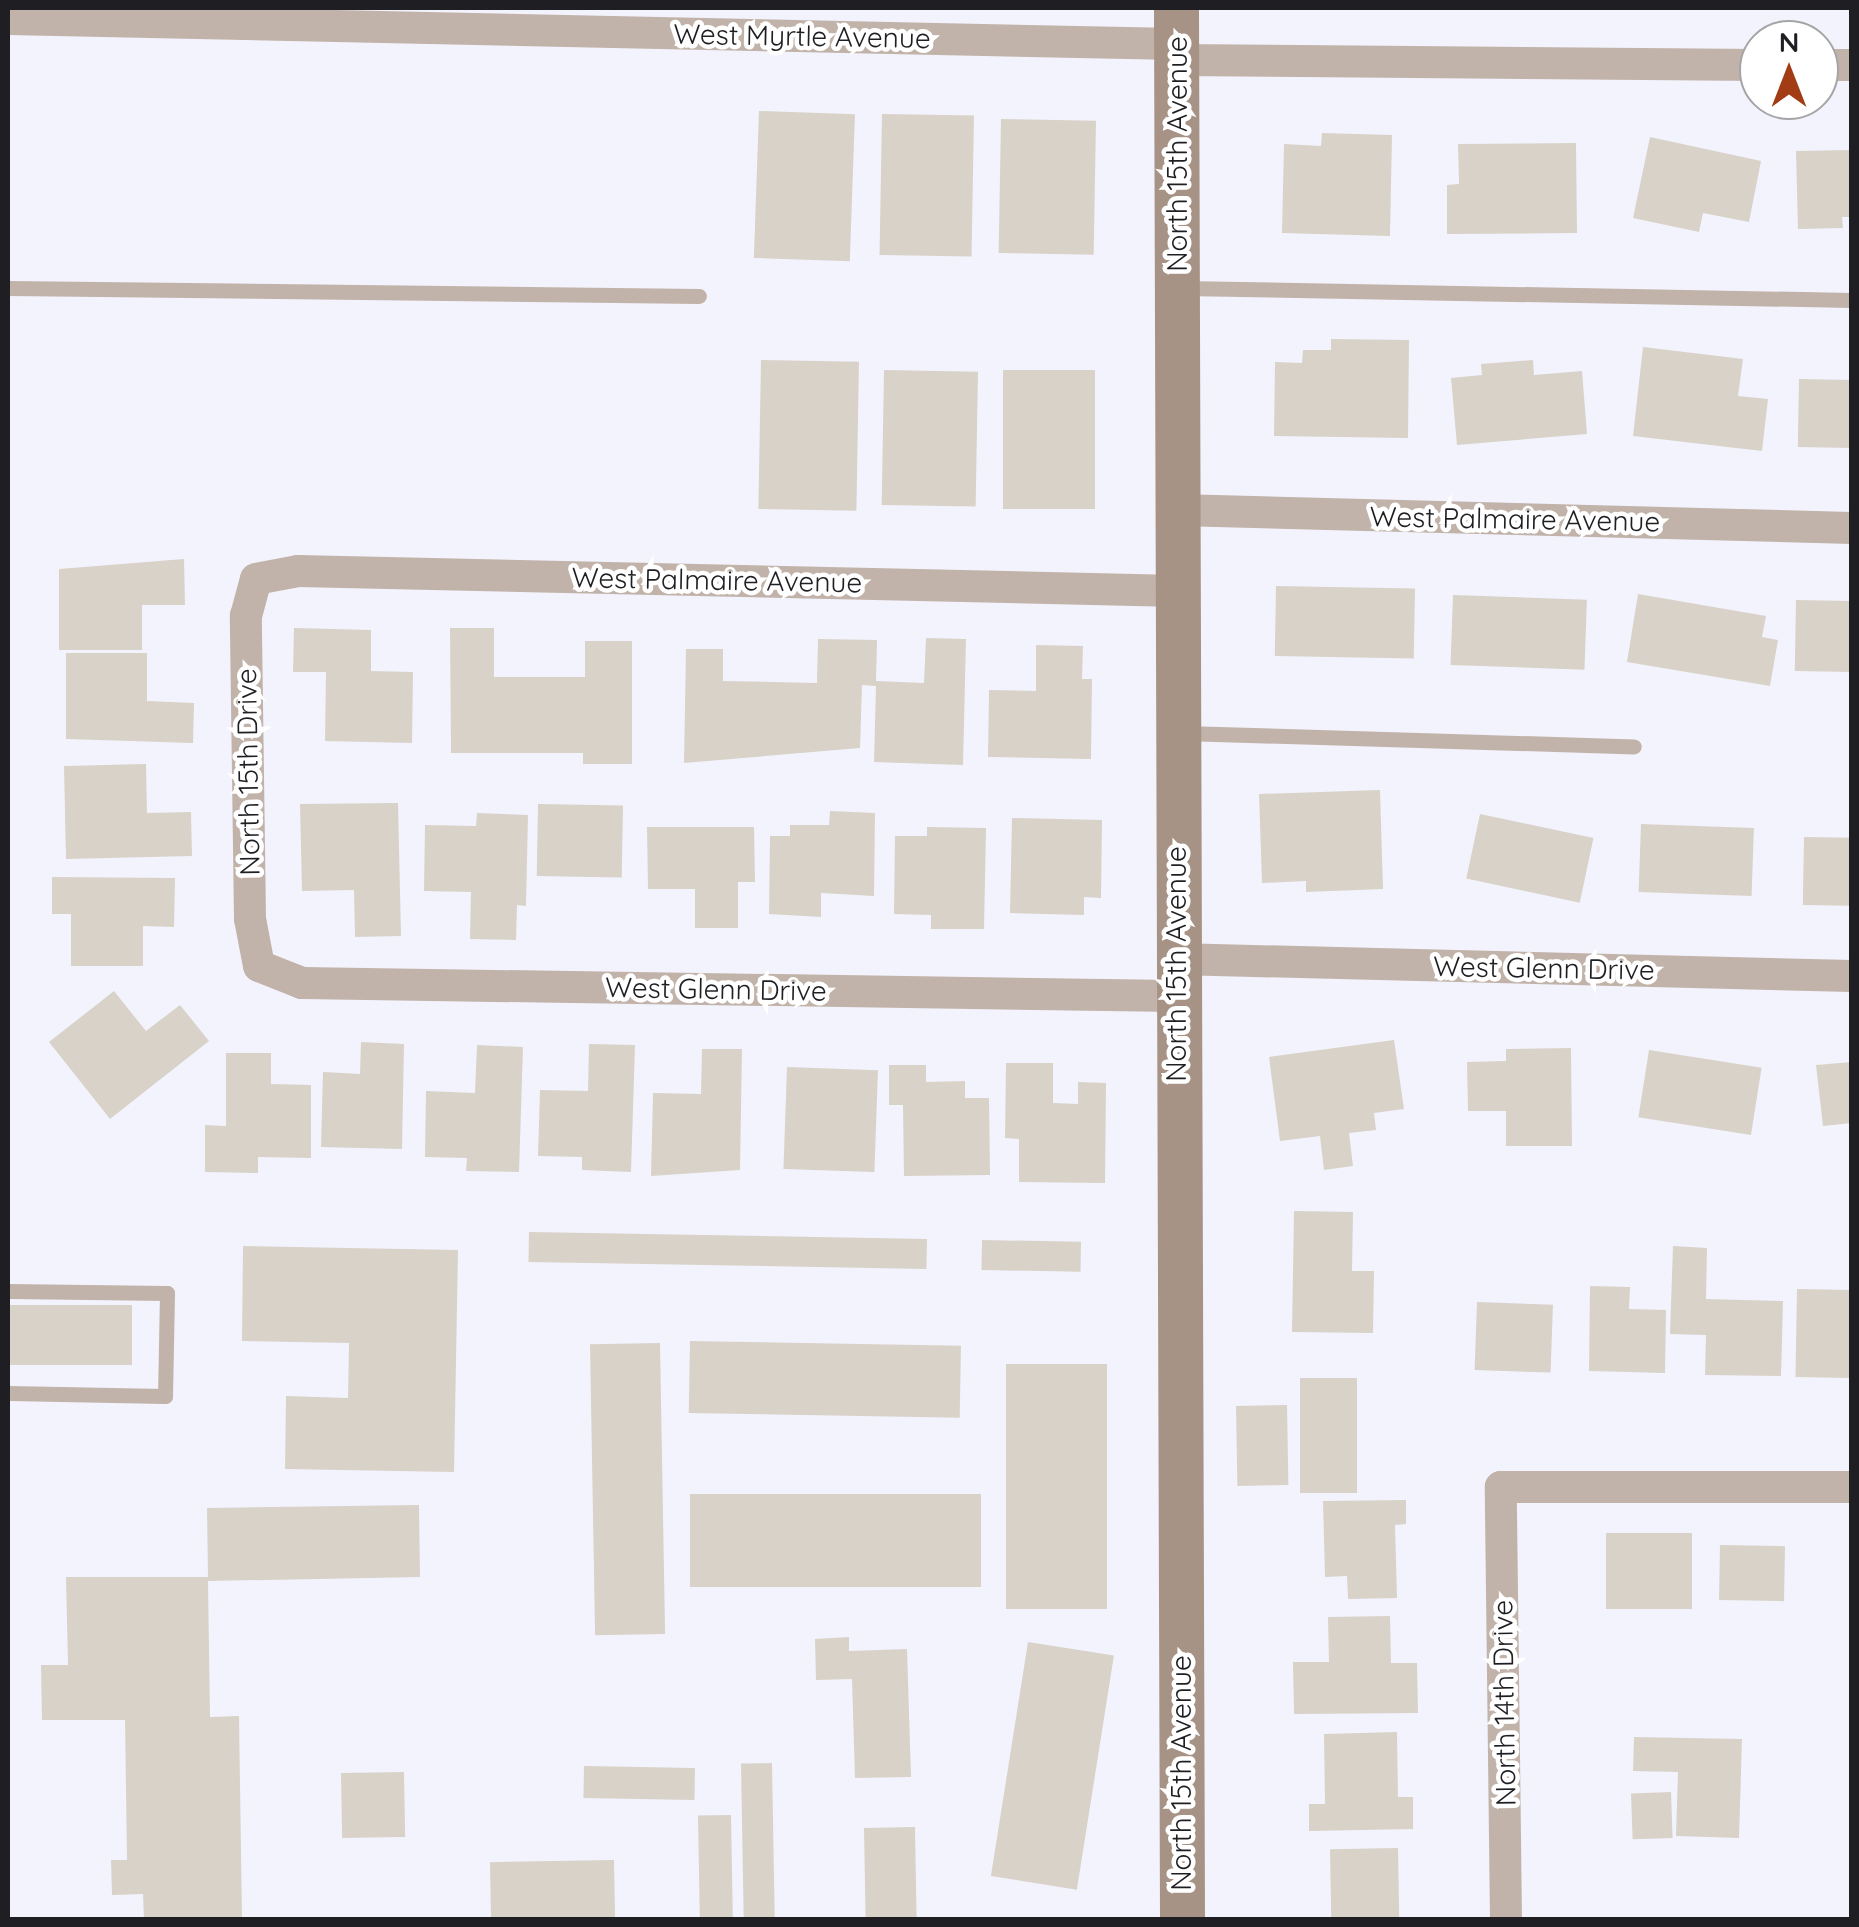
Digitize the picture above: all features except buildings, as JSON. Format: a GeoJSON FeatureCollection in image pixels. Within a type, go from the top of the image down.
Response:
{"type":"FeatureCollection","features":[{"type":"Feature","properties":{"kind":"street","name":"West Myrtle Avenue"},"geometry":{"type":"LineString","coordinates":[[14,15],[554,19],[1176,37],[1739,63]]}},
{"type":"Feature","properties":{"kind":"street","name":"North 15th Avenue"},"geometry":{"type":"LineString","coordinates":[[1176,37],[1175,978],[1182,1920]]}},
{"type":"Feature","properties":{"kind":"street","name":"West Palmaire Avenue"},"geometry":{"type":"LineString","coordinates":[[1178,510],[1852,528]]}},
{"type":"Feature","properties":{"kind":"street","name":"West Palmaire Avenue"},"geometry":{"type":"LineString","coordinates":[[256,579],[298,571],[1178,591]]}},
{"type":"Feature","properties":{"kind":"street","name":"North 15th Drive"},"geometry":{"type":"LineString","coordinates":[[256,579],[246,616],[250,918],[259,966]]}},
{"type":"Feature","properties":{"kind":"street","name":"West Glenn Drive"},"geometry":{"type":"LineString","coordinates":[[259,966],[302,983],[1852,976]]}},
{"type":"Feature","properties":{"kind":"street","name":"North 14th Drive"},"geometry":{"type":"LineString","coordinates":[[1506,1920],[1501,1488],[1852,1487]]}},
{"type":"Feature","properties":{"kind":"lane"},"geometry":{"type":"LineString","coordinates":[[8,288],[699,296]]}},
{"type":"Feature","properties":{"kind":"lane"},"geometry":{"type":"LineString","coordinates":[[1177,288],[1852,300]]}},
{"type":"Feature","properties":{"kind":"lane"},"geometry":{"type":"LineString","coordinates":[[1178,733],[1634,746]]}},
{"type":"Feature","properties":{"kind":"lane"},"geometry":{"type":"LineString","coordinates":[[8,1291],[167,1293],[165,1396],[8,1392]]}}]}
